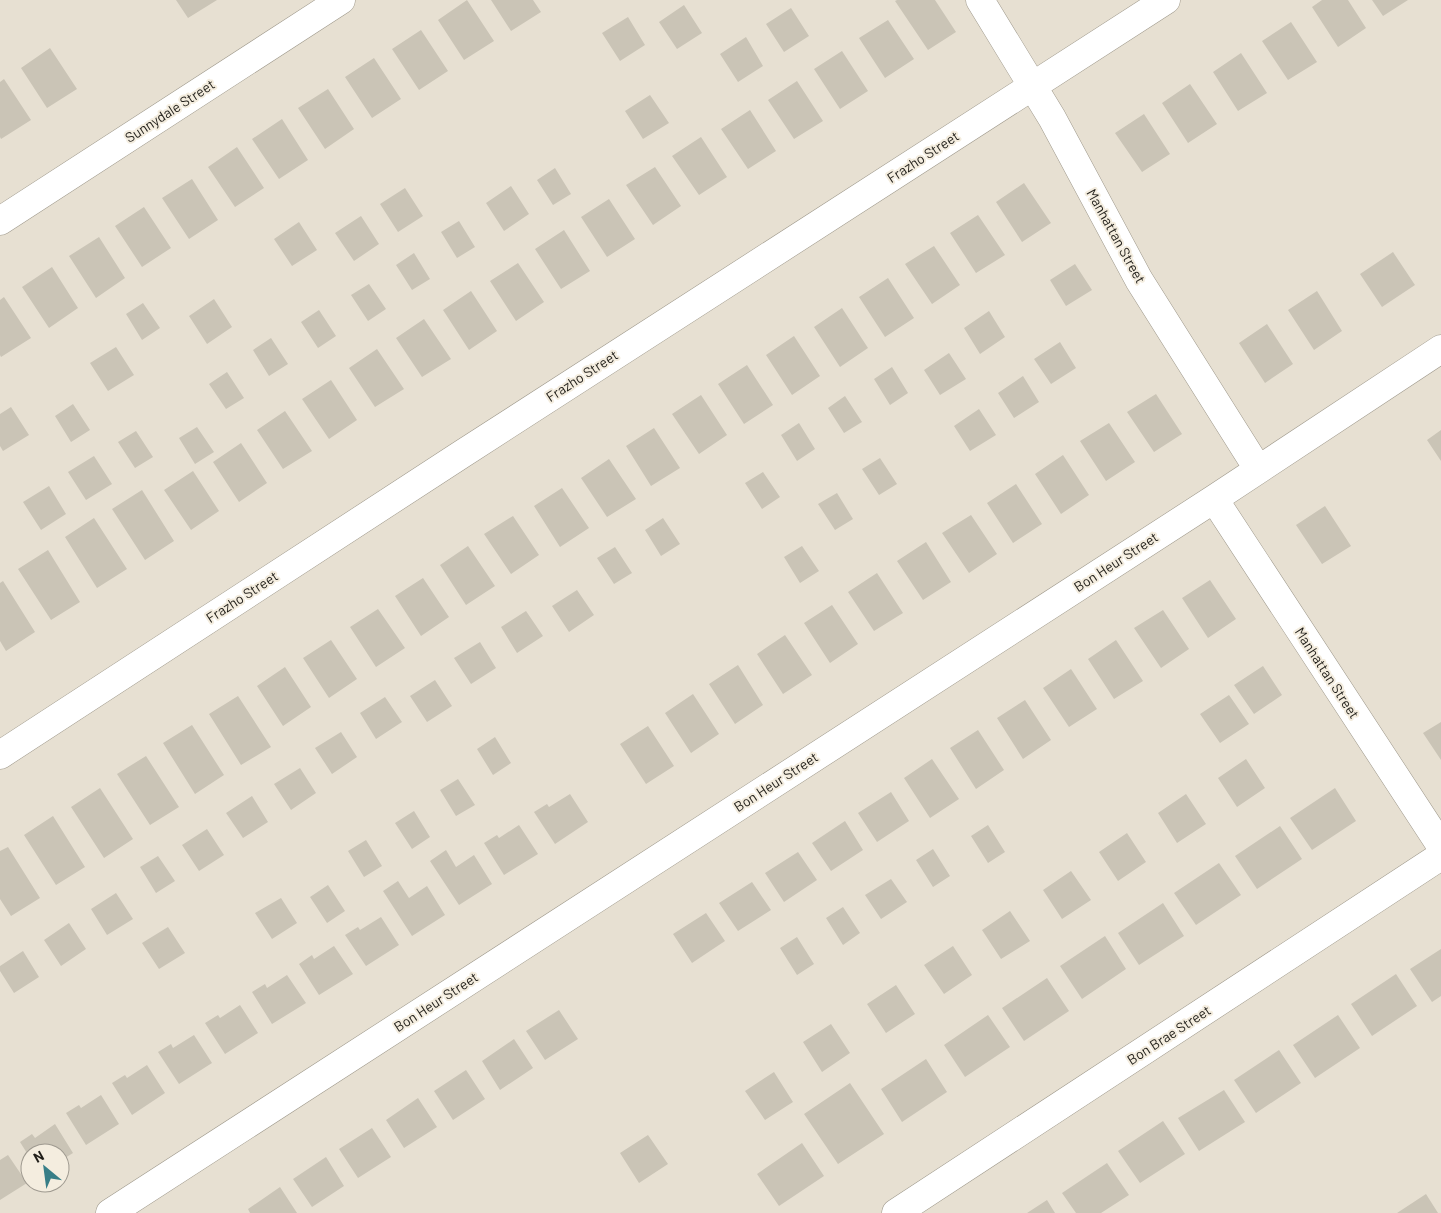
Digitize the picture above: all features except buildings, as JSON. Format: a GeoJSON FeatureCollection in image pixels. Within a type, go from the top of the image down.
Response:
{"type":"FeatureCollection","features":[{"type":"Feature","properties":{"kind":"street","name":"Sunnydale Street"},"geometry":{"type":"LineString","coordinates":[[0,221],[341,0]]}},
{"type":"Feature","properties":{"kind":"street","name":"Manhattan Street"},"geometry":{"type":"LineString","coordinates":[[980,0],[1033,86],[1140,280],[1258,469]]}},
{"type":"Feature","properties":{"kind":"street","name":"Frazho Street"},"geometry":{"type":"LineString","coordinates":[[0,755],[462,454],[1166,0]]}},
{"type":"Feature","properties":{"kind":"street","name":"Bon Heur Street"},"geometry":{"type":"LineString","coordinates":[[110,1213],[1214,499],[1441,348]]}},
{"type":"Feature","properties":{"kind":"street","name":"Manhattan Street"},"geometry":{"type":"LineString","coordinates":[[1214,499],[1441,846]]}},
{"type":"Feature","properties":{"kind":"street","name":"Bon Brae Street"},"geometry":{"type":"LineString","coordinates":[[896,1213],[1441,856]]}}]}
